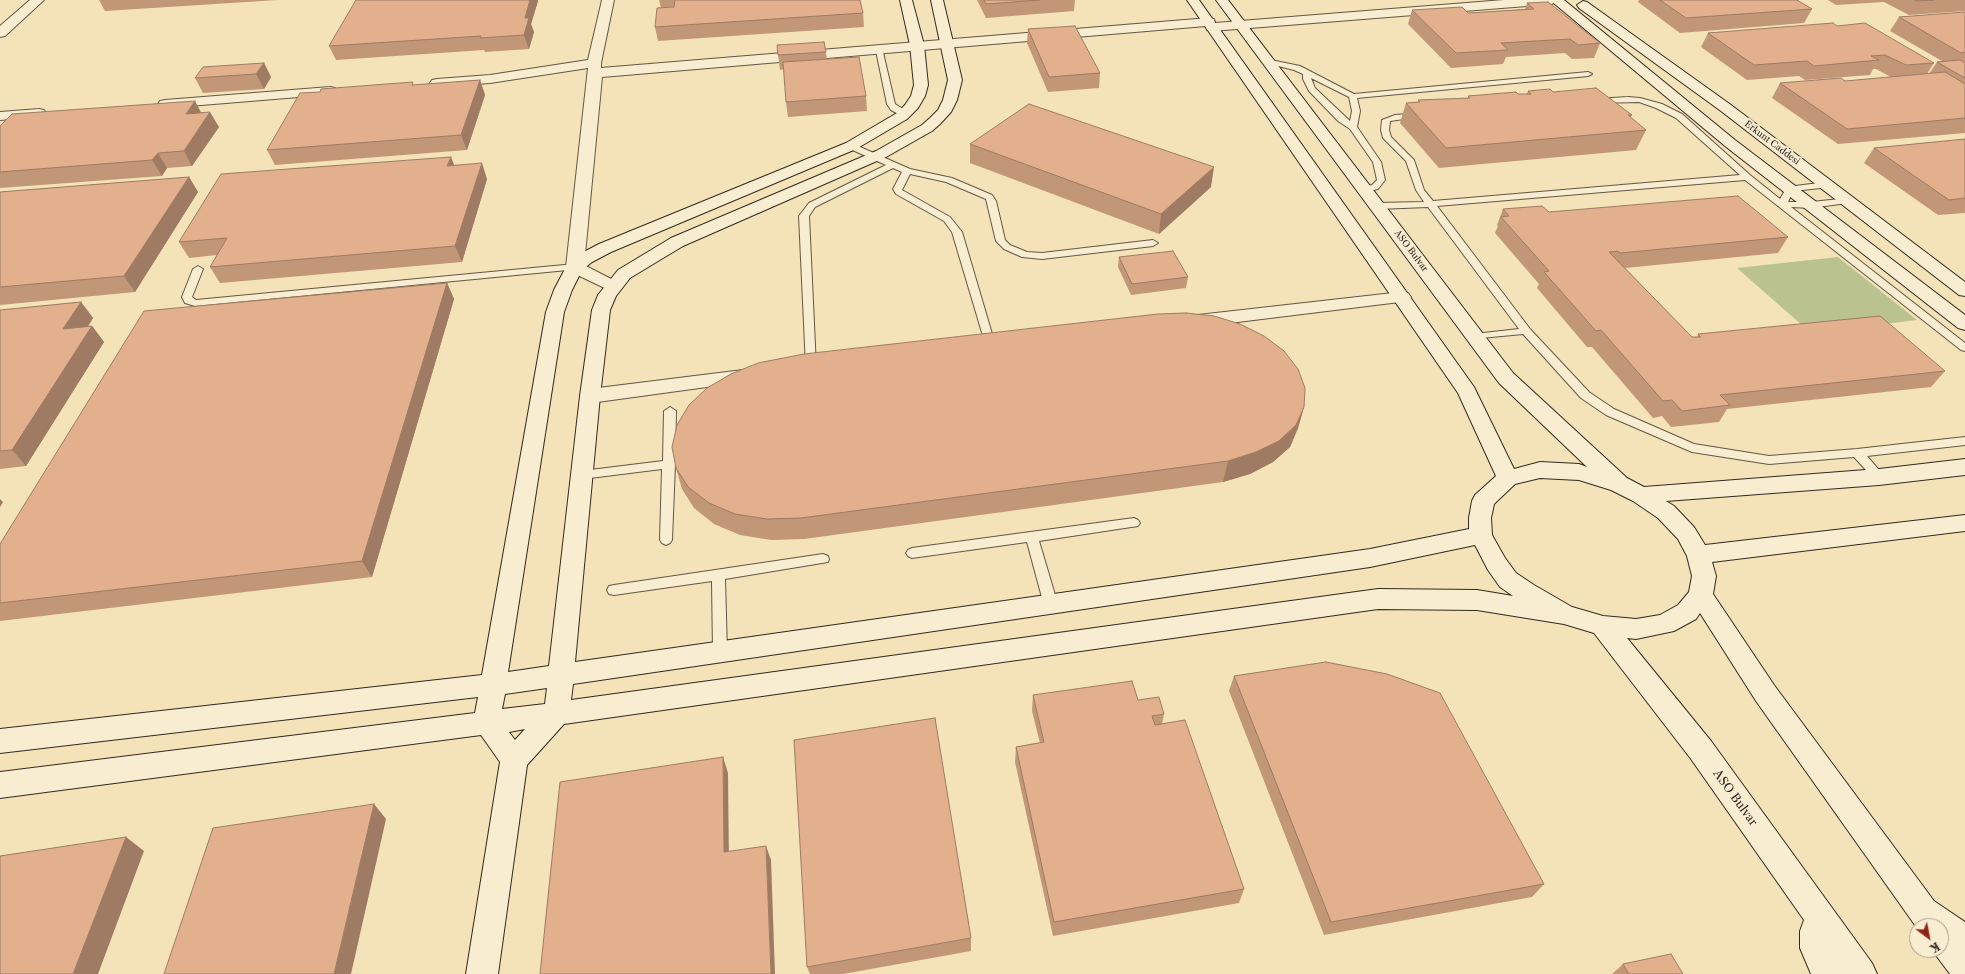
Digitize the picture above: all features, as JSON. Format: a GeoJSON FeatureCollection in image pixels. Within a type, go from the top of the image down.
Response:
{"type":"FeatureCollection","features":[{"type":"Feature","properties":{"kind":"street"},"geometry":{"type":"LineString","coordinates":[[0,32],[38,0]]}},
{"type":"Feature","properties":{"kind":"street"},"geometry":{"type":"LineString","coordinates":[[514,760],[486,723],[494,683],[555,312],[563,290],[575,267],[594,68],[608,0]]}},
{"type":"Feature","properties":{"kind":"street"},"geometry":{"type":"LineString","coordinates":[[575,267],[586,258],[635,234],[851,146],[905,114],[918,96],[921,85],[918,44],[906,0]]}},
{"type":"Feature","properties":{"kind":"street"},"geometry":{"type":"LineString","coordinates":[[482,974],[514,760],[557,713],[590,396],[601,310],[606,295],[624,274],[677,242],[874,157],[927,128],[944,112],[952,95],[955,80],[937,0]]}},
{"type":"Feature","properties":{"kind":"street"},"geometry":{"type":"LineString","coordinates":[[1193,0],[1467,392],[1508,478]]}},
{"type":"Feature","properties":{"kind":"street"},"geometry":{"type":"LineString","coordinates":[[1294,8],[1403,0]]}},
{"type":"Feature","properties":{"kind":"street"},"geometry":{"type":"LineString","coordinates":[[427,84],[594,68],[947,43],[1208,21],[1235,12],[1552,0]]}},
{"type":"Feature","properties":{"kind":"street"},"geometry":{"type":"LineString","coordinates":[[1556,0],[1724,138],[1965,324]]}},
{"type":"Feature","properties":{"kind":"street","name":"Erkunt Caddesi"},"geometry":{"type":"LineString","coordinates":[[1576,0],[1726,108],[1965,291]]}},
{"type":"Feature","properties":{"kind":"street","name":"ASO Bulvar"},"geometry":{"type":"LineString","coordinates":[[1235,12],[1269,61],[1506,378],[1619,484]]}},
{"type":"Feature","properties":{"kind":"street"},"geometry":{"type":"LineString","coordinates":[[150,105],[348,90]]}},
{"type":"Feature","properties":{"kind":"street"},"geometry":{"type":"LineString","coordinates":[[0,116],[55,112]]}},
{"type":"Feature","properties":{"kind":"street"},"geometry":{"type":"LineString","coordinates":[[575,267],[613,287]]}},
{"type":"Feature","properties":{"kind":"street"},"geometry":{"type":"LineString","coordinates":[[1169,324],[1402,297]]}},
{"type":"Feature","properties":{"kind":"street"},"geometry":{"type":"LineString","coordinates":[[590,396],[772,373]]}},
{"type":"Feature","properties":{"kind":"street"},"geometry":{"type":"LineString","coordinates":[[1641,495],[1879,477],[1965,467]]}},
{"type":"Feature","properties":{"kind":"street"},"geometry":{"type":"LineString","coordinates":[[0,785],[486,723],[1378,599],[1477,600],[1564,614],[1603,626],[1636,629],[1666,624],[1687,612],[1700,595],[1704,576],[1699,555],[1686,533],[1666,512],[1641,495],[1619,484],[1579,472],[1540,470],[1508,478],[1484,501],[1480,518],[1481,534],[1496,564],[1508,580],[1525,592],[1564,614]]}},
{"type":"Feature","properties":{"kind":"street"},"geometry":{"type":"LineString","coordinates":[[1699,555],[1965,523]]}},
{"type":"Feature","properties":{"kind":"street"},"geometry":{"type":"LineString","coordinates":[[0,741],[561,676],[1370,558],[1481,534]]}},
{"type":"Feature","properties":{"kind":"street"},"geometry":{"type":"LineString","coordinates":[[1700,595],[1765,693],[1927,918]]}},
{"type":"Feature","properties":{"kind":"street","name":"ASO Bulvar"},"geometry":{"type":"LineString","coordinates":[[1603,626],[1701,750],[1861,974]]}},
{"type":"Feature","properties":{"kind":"street"},"geometry":{"type":"LineString","coordinates":[[1822,919],[1815,931],[1814,939],[1815,948],[1827,974]]}},
{"type":"Feature","properties":{"kind":"street"},"geometry":{"type":"LineString","coordinates":[[1949,931],[1965,941]]}},
{"type":"Feature","properties":{"kind":"street"},"geometry":{"type":"LineString","coordinates":[[1949,947],[1965,969]]}},
{"type":"Feature","properties":{"kind":"lane"},"geometry":{"type":"LineString","coordinates":[[878,48],[891,104],[894,108],[905,114]]}},
{"type":"Feature","properties":{"kind":"lane"},"geometry":{"type":"LineString","coordinates":[[1269,61],[1289,65],[1343,90],[1352,96],[1355,102],[1356,111],[1353,127]]}},
{"type":"Feature","properties":{"kind":"lane"},"geometry":{"type":"LineString","coordinates":[[1307,73],[1307,79],[1312,89],[1341,119],[1353,127],[1373,155],[1381,176],[1381,180],[1377,185],[1365,189]]}},
{"type":"Feature","properties":{"kind":"lane"},"geometry":{"type":"LineString","coordinates":[[1352,96],[1588,74]]}},
{"type":"Feature","properties":{"kind":"lane"},"geometry":{"type":"LineString","coordinates":[[1589,102],[1628,99],[1640,100],[1659,106],[1679,116],[1748,177],[1965,348]]}},
{"type":"Feature","properties":{"kind":"lane"},"geometry":{"type":"LineString","coordinates":[[1426,114],[1395,117],[1386,120],[1385,130],[1387,138],[1410,160],[1420,190],[1526,331],[1585,395],[1610,412],[1692,448],[1769,460],[1857,453],[1965,441]]}},
{"type":"Feature","properties":{"kind":"lane"},"geometry":{"type":"LineString","coordinates":[[851,146],[907,171],[949,180],[989,197],[992,201],[997,230],[1002,241],[1007,247],[1025,255],[1042,256],[1153,243]]}},
{"type":"Feature","properties":{"kind":"lane"},"geometry":{"type":"LineString","coordinates":[[811,367],[804,216],[812,205],[892,165]]}},
{"type":"Feature","properties":{"kind":"lane"},"geometry":{"type":"LineString","coordinates":[[907,171],[897,189],[899,192],[947,219],[954,226],[990,344]]}},
{"type":"Feature","properties":{"kind":"lane"},"geometry":{"type":"LineString","coordinates":[[1378,206],[1430,204],[1748,177]]}},
{"type":"Feature","properties":{"kind":"lane"},"geometry":{"type":"LineString","coordinates":[[1782,204],[1790,189],[1827,185]]}},
{"type":"Feature","properties":{"kind":"lane"},"geometry":{"type":"LineString","coordinates":[[1782,204],[1811,205],[1847,200]]}},
{"type":"Feature","properties":{"kind":"lane"},"geometry":{"type":"LineString","coordinates":[[198,269],[187,297],[189,302],[195,303],[575,267]]}},
{"type":"Feature","properties":{"kind":"lane"},"geometry":{"type":"LineString","coordinates":[[1474,337],[1526,331]]}},
{"type":"Feature","properties":{"kind":"lane"},"geometry":{"type":"LineString","coordinates":[[666,540],[670,411]]}},
{"type":"Feature","properties":{"kind":"lane"},"geometry":{"type":"LineString","coordinates":[[1857,453],[1879,477]]}},
{"type":"Feature","properties":{"kind":"lane"},"geometry":{"type":"LineString","coordinates":[[582,475],[669,464]]}},
{"type":"Feature","properties":{"kind":"lane"},"geometry":{"type":"LineString","coordinates":[[912,553],[1134,523]]}},
{"type":"Feature","properties":{"kind":"lane"},"geometry":{"type":"LineString","coordinates":[[1032,537],[1051,605]]}},
{"type":"Feature","properties":{"kind":"lane"},"geometry":{"type":"LineString","coordinates":[[614,590],[823,560]]}},
{"type":"Feature","properties":{"kind":"lane"},"geometry":{"type":"LineString","coordinates":[[718,574],[720,652]]}},
{"type":"Feature","properties":{"kind":"green space"},"geometry":{"type":"Polygon","coordinates":[[[1838,257],[1917,320],[1811,333],[1737,268],[1838,257]]]}},
{"type":"Feature","properties":{"kind":"building"},"geometry":{"type":"Polygon","coordinates":[[[356,0],[530,0],[525,18],[529,18],[524,35],[480,38],[481,36],[329,46],[356,0]]]}},
{"type":"Feature","properties":{"kind":"building"},"geometry":{"type":"Polygon","coordinates":[[[675,0],[860,0],[863,13],[655,27],[657,8],[674,7],[675,0]]]}},
{"type":"Feature","properties":{"kind":"building"},"geometry":{"type":"Polygon","coordinates":[[[984,0],[1040,0],[986,4],[984,0]]]}},
{"type":"Feature","properties":{"kind":"building"},"geometry":{"type":"Polygon","coordinates":[[[1660,0],[1797,0],[1812,9],[1686,18],[1660,0]]]}},
{"type":"Feature","properties":{"kind":"building"},"geometry":{"type":"Polygon","coordinates":[[[1548,2],[1600,43],[1578,45],[1570,39],[1501,43],[1508,50],[1456,53],[1412,10],[1462,7],[1468,13],[1534,9],[1527,3],[1548,2]]]}},
{"type":"Feature","properties":{"kind":"building"},"geometry":{"type":"Polygon","coordinates":[[[1965,12],[1965,52],[1961,53],[1899,17],[1965,12]]]}},
{"type":"Feature","properties":{"kind":"building"},"geometry":{"type":"Polygon","coordinates":[[[1833,23],[1837,26],[1865,23],[1934,63],[1906,65],[1885,55],[1871,56],[1879,60],[1814,66],[1807,61],[1754,65],[1708,33],[1833,23]]]}},
{"type":"Feature","properties":{"kind":"building"},"geometry":{"type":"Polygon","coordinates":[[[1075,26],[1100,73],[1049,77],[1028,29],[1075,26]]]}},
{"type":"Feature","properties":{"kind":"building"},"geometry":{"type":"Polygon","coordinates":[[[824,42],[826,52],[778,55],[777,45],[824,42]]]}},
{"type":"Feature","properties":{"kind":"building"},"geometry":{"type":"Polygon","coordinates":[[[859,57],[866,96],[786,102],[783,62],[859,57]]]}},
{"type":"Feature","properties":{"kind":"building"},"geometry":{"type":"Polygon","coordinates":[[[1960,60],[1965,63],[1965,78],[1937,62],[1960,60]]]}},
{"type":"Feature","properties":{"kind":"building"},"geometry":{"type":"Polygon","coordinates":[[[264,63],[256,74],[195,78],[203,67],[264,63]]]}},
{"type":"Feature","properties":{"kind":"building"},"geometry":{"type":"Polygon","coordinates":[[[1945,72],[1965,84],[1965,118],[1847,129],[1780,83],[1841,78],[1845,81],[1945,72]]]}},
{"type":"Feature","properties":{"kind":"building"},"geometry":{"type":"Polygon","coordinates":[[[480,80],[461,135],[267,150],[300,93],[320,92],[321,89],[413,82],[412,85],[480,80]]]}},
{"type":"Feature","properties":{"kind":"building"},"geometry":{"type":"Polygon","coordinates":[[[1596,88],[1632,115],[1628,115],[1646,130],[1446,148],[1406,103],[1420,102],[1418,100],[1470,98],[1468,96],[1516,92],[1518,94],[1531,94],[1528,91],[1550,89],[1553,92],[1596,88]]]}},
{"type":"Feature","properties":{"kind":"building"},"geometry":{"type":"Polygon","coordinates":[[[195,101],[186,114],[210,112],[184,151],[158,153],[152,160],[0,172],[0,126],[12,114],[195,101]]]}},
{"type":"Feature","properties":{"kind":"building"},"geometry":{"type":"Polygon","coordinates":[[[1029,104],[1214,167],[1161,214],[970,144],[1029,104]]]}},
{"type":"Feature","properties":{"kind":"building"},"geometry":{"type":"Polygon","coordinates":[[[1965,139],[1965,198],[1949,200],[1874,148],[1965,139]]]}},
{"type":"Feature","properties":{"kind":"building"},"geometry":{"type":"Polygon","coordinates":[[[451,157],[447,166],[482,163],[455,246],[210,267],[227,238],[179,242],[221,174],[451,157]]]}},
{"type":"Feature","properties":{"kind":"building"},"geometry":{"type":"Polygon","coordinates":[[[189,177],[124,276],[0,287],[0,192],[189,177]]]}},
{"type":"Feature","properties":{"kind":"building"},"geometry":{"type":"Polygon","coordinates":[[[1738,196],[1788,237],[1620,253],[1618,251],[1609,252],[1692,337],[1701,337],[1698,334],[1880,316],[1945,371],[1720,395],[1730,405],[1682,411],[1672,400],[1663,401],[1601,330],[1596,331],[1544,272],[1549,271],[1501,217],[1509,216],[1503,209],[1542,206],[1549,212],[1738,196]]]}},
{"type":"Feature","properties":{"kind":"building"},"geometry":{"type":"Polygon","coordinates":[[[1173,251],[1188,277],[1132,284],[1119,257],[1173,251]]]}},
{"type":"Feature","properties":{"kind":"building"},"geometry":{"type":"Polygon","coordinates":[[[447,283],[362,561],[0,603],[0,544],[144,311],[447,283]]]}},
{"type":"Feature","properties":{"kind":"building"},"geometry":{"type":"Polygon","coordinates":[[[81,302],[63,329],[92,326],[12,450],[0,451],[0,310],[81,302]]]}},
{"type":"Feature","properties":{"kind":"building"},"geometry":{"type":"Polygon","coordinates":[[[1186,313],[1214,316],[1240,324],[1264,336],[1284,351],[1298,369],[1305,388],[1304,407],[1296,425],[1279,441],[1256,452],[1228,461],[801,518],[767,519],[735,514],[709,503],[688,487],[676,468],[672,447],[677,425],[689,405],[707,388],[731,374],[758,363],[804,354],[1158,314],[1186,313]]]}},
{"type":"Feature","properties":{"kind":"building"},"geometry":{"type":"Polygon","coordinates":[[[1326,662],[1387,674],[1440,693],[1544,884],[1331,922],[1234,676],[1326,662]]]}},
{"type":"Feature","properties":{"kind":"building"},"geometry":{"type":"Polygon","coordinates":[[[1132,681],[1138,700],[1159,697],[1164,714],[1152,716],[1155,725],[1185,720],[1244,889],[1054,922],[1016,747],[1044,742],[1033,695],[1132,681]]]}},
{"type":"Feature","properties":{"kind":"building"},"geometry":{"type":"Polygon","coordinates":[[[935,718],[971,938],[807,967],[794,740],[935,718]]]}},
{"type":"Feature","properties":{"kind":"building"},"geometry":{"type":"Polygon","coordinates":[[[723,757],[724,852],[766,846],[771,974],[540,974],[560,782],[723,757]]]}},
{"type":"Feature","properties":{"kind":"building"},"geometry":{"type":"Polygon","coordinates":[[[374,804],[334,974],[164,974],[213,828],[374,804]]]}},
{"type":"Feature","properties":{"kind":"building"},"geometry":{"type":"Polygon","coordinates":[[[126,837],[73,974],[0,974],[0,856],[126,837]]]}},
{"type":"Feature","properties":{"kind":"building"},"geometry":{"type":"Polygon","coordinates":[[[1671,954],[1683,974],[1629,974],[1623,964],[1671,954]]]}}]}
